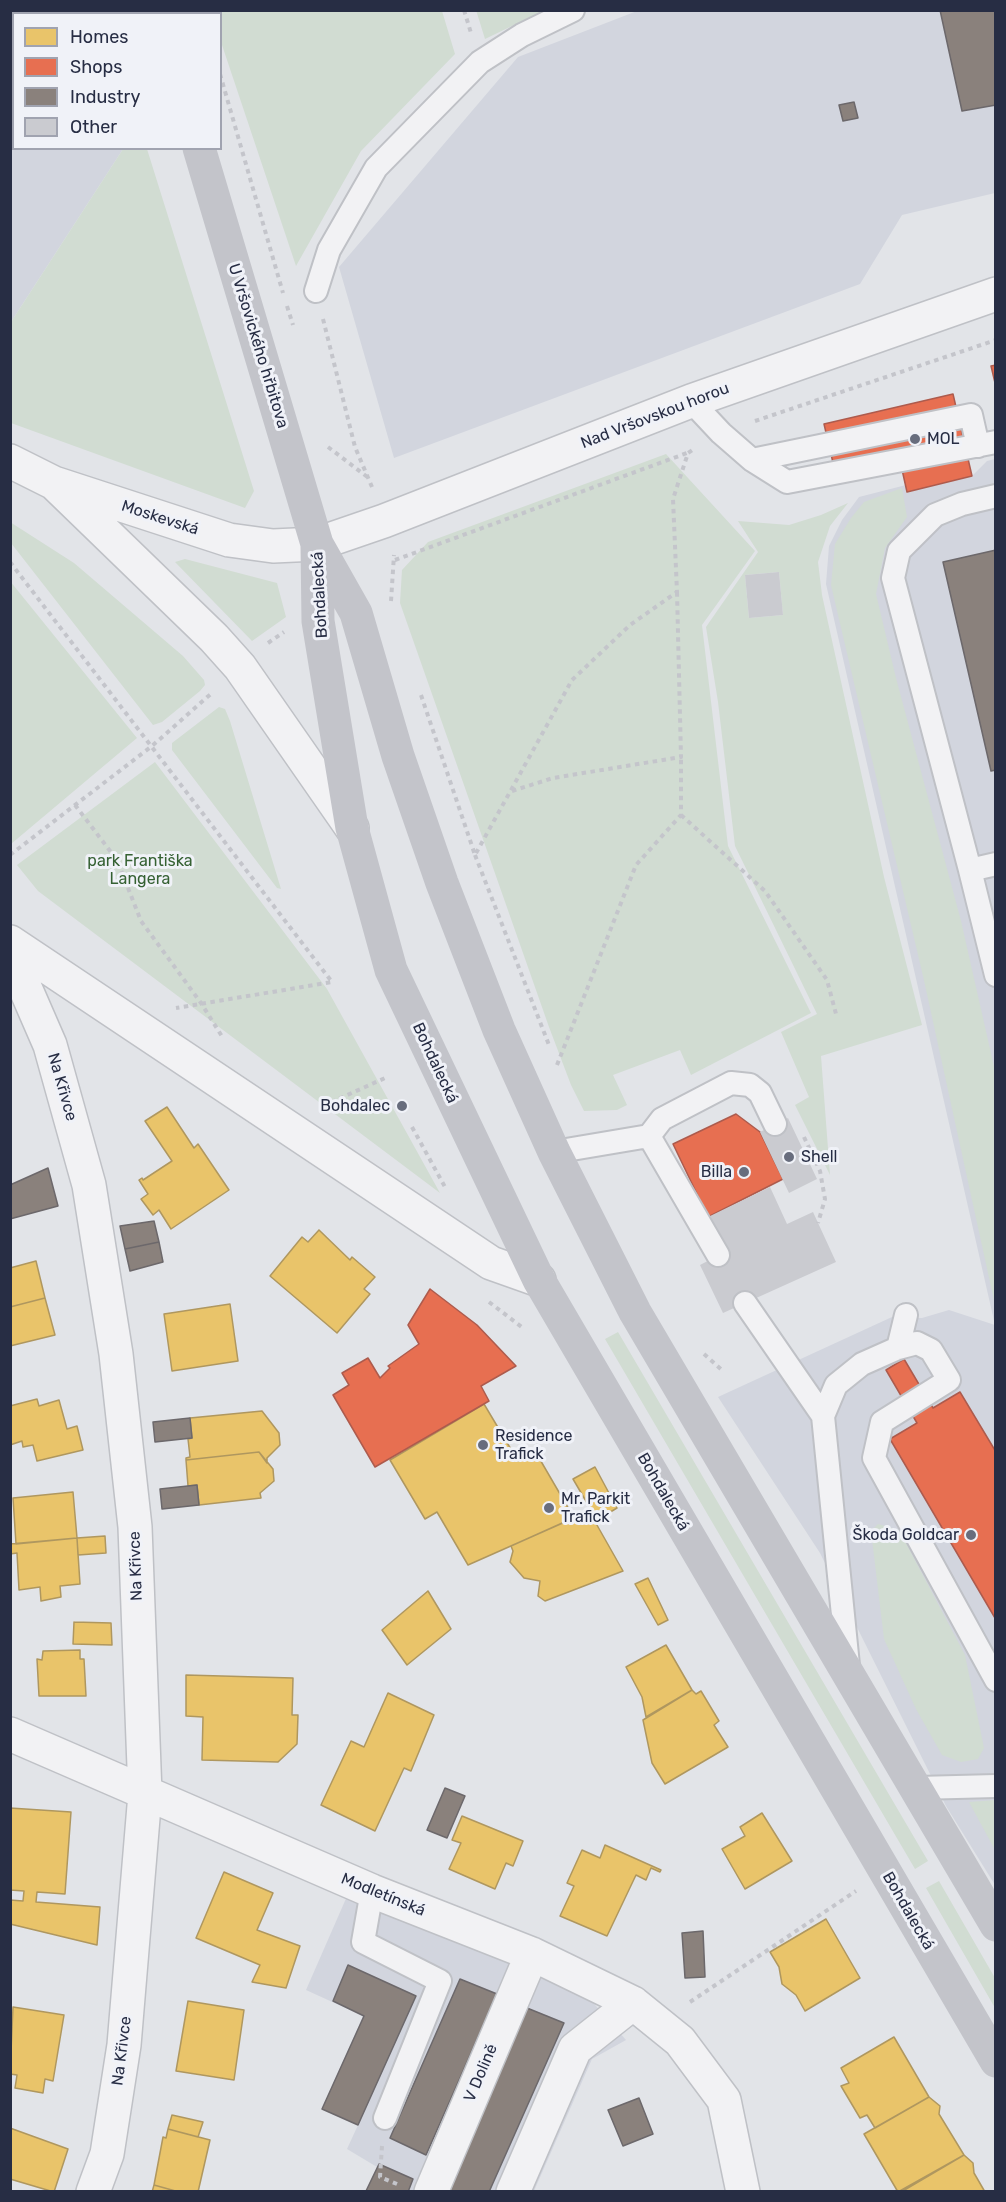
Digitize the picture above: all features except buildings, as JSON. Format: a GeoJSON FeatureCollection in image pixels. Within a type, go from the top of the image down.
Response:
{"type":"FeatureCollection","features":[{"type":"Feature","properties":{"kind":"main road","name":"U Vršovického hřbitova"},"geometry":{"type":"LineString","coordinates":[[200,150],[317,544]]}},
{"type":"Feature","properties":{"kind":"main road","name":"Bohdalecká"},"geometry":{"type":"LineString","coordinates":[[317,544],[318,621],[352,828],[391,970],[539,1280],[996,2061]]}},
{"type":"Feature","properties":{"kind":"main road","name":"Bohdalecká"},"geometry":{"type":"LineString","coordinates":[[317,544],[356,613],[398,756],[442,883],[499,1030],[554,1152],[635,1312],[996,1925]]}},
{"type":"Feature","properties":{"kind":"street","name":"Nad Vršovskou horou"},"geometry":{"type":"LineString","coordinates":[[317,544],[384,521],[691,401],[996,294]]}},
{"type":"Feature","properties":{"kind":"street","name":"Moskevská"},"geometry":{"type":"LineString","coordinates":[[10,461],[54,483],[229,540],[273,546],[317,544]]}},
{"type":"Feature","properties":{"kind":"street"},"geometry":{"type":"LineString","coordinates":[[54,483],[214,638],[240,667],[352,828]]}},
{"type":"Feature","properties":{"kind":"street"},"geometry":{"type":"LineString","coordinates":[[10,942],[491,1263],[539,1280]]}},
{"type":"Feature","properties":{"kind":"street","name":"Na Křivce"},"geometry":{"type":"LineString","coordinates":[[10,953],[50,1045],[89,1185],[117,1354],[135,1527],[145,1794],[124,2045],[107,2154],[93,2192]]}},
{"type":"Feature","properties":{"kind":"street","name":"Modletínská"},"geometry":{"type":"LineString","coordinates":[[10,1734],[372,1891],[531,1954],[633,2003],[680,2041],[724,2100],[743,2192]]}},
{"type":"Feature","properties":{"kind":"street","name":"V Dolině"},"geometry":{"type":"LineString","coordinates":[[430,2192],[531,1954]]}},
{"type":"Feature","properties":{"kind":"street"},"geometry":{"type":"LineString","coordinates":[[513,2192],[575,2049],[633,2003]]}},
{"type":"Feature","properties":{"kind":"lane"},"geometry":{"type":"LineString","coordinates":[[316,291],[329,250],[376,168],[480,62],[522,35],[573,10]]}},
{"type":"Feature","properties":{"kind":"lane"},"geometry":{"type":"LineString","coordinates":[[691,401],[721,433],[752,460],[787,482],[987,444],[971,415],[752,460]]}},
{"type":"Feature","properties":{"kind":"lane"},"geometry":{"type":"LineString","coordinates":[[996,496],[962,504],[935,515],[899,551],[893,578],[996,975]]}},
{"type":"Feature","properties":{"kind":"lane"},"geometry":{"type":"LineString","coordinates":[[970,870],[996,864]]}},
{"type":"Feature","properties":{"kind":"lane"},"geometry":{"type":"LineString","coordinates":[[554,1152],[649,1136],[662,1119],[731,1083],[750,1085],[760,1093],[775,1124]]}},
{"type":"Feature","properties":{"kind":"lane"},"geometry":{"type":"LineString","coordinates":[[649,1136],[718,1255]]}},
{"type":"Feature","properties":{"kind":"lane"},"geometry":{"type":"LineString","coordinates":[[746,1303],[823,1416]]}},
{"type":"Feature","properties":{"kind":"lane"},"geometry":{"type":"LineString","coordinates":[[898,1348],[906,1315]]}},
{"type":"Feature","properties":{"kind":"lane"},"geometry":{"type":"LineString","coordinates":[[849,1675],[823,1416],[836,1385],[862,1364],[898,1348],[917,1343],[931,1350],[949,1380],[882,1422],[874,1458],[996,1680]]}},
{"type":"Feature","properties":{"kind":"lane"},"geometry":{"type":"LineString","coordinates":[[917,1788],[996,1786]]}},
{"type":"Feature","properties":{"kind":"lane"},"geometry":{"type":"LineString","coordinates":[[372,1891],[363,1942],[440,1981],[385,2118]]}},
{"type":"Feature","properties":{"kind":"path"},"geometry":{"type":"LineString","coordinates":[[316,291],[355,447],[370,479]]}},
{"type":"Feature","properties":{"kind":"path"},"geometry":{"type":"LineString","coordinates":[[395,560],[688,453],[721,433],[996,339]]}},
{"type":"Feature","properties":{"kind":"path"},"geometry":{"type":"LineString","coordinates":[[556,1065],[636,865],[681,815],[673,499],[688,453]]}},
{"type":"Feature","properties":{"kind":"path"},"geometry":{"type":"LineString","coordinates":[[10,562],[332,982],[174,1008]]}},
{"type":"Feature","properties":{"kind":"path"},"geometry":{"type":"LineString","coordinates":[[420,692],[475,855],[572,680],[630,626],[676,592]]}},
{"type":"Feature","properties":{"kind":"path"},"geometry":{"type":"LineString","coordinates":[[10,855],[152,746],[280,633],[318,621]]}},
{"type":"Feature","properties":{"kind":"path"},"geometry":{"type":"LineString","coordinates":[[511,791],[553,778],[681,757]]}},
{"type":"Feature","properties":{"kind":"path"},"geometry":{"type":"LineString","coordinates":[[75,805],[117,860],[141,921],[201,1003],[226,1044]]}},
{"type":"Feature","properties":{"kind":"path"},"geometry":{"type":"LineString","coordinates":[[681,815],[765,891],[827,980],[836,1014]]}},
{"type":"Feature","properties":{"kind":"path"},"geometry":{"type":"LineString","coordinates":[[284,1125],[385,1078]]}},
{"type":"Feature","properties":{"kind":"path"},"geometry":{"type":"LineString","coordinates":[[802,1133],[820,1171],[825,1199],[818,1223]]}},
{"type":"Feature","properties":{"kind":"path"},"geometry":{"type":"LineString","coordinates":[[658,2024],[859,1889]]}},
{"type":"Feature","properties":{"kind":"shaded area"},"geometry":{"type":"Polygon","coordinates":[[[11,11],[106,11],[12,12],[12,150],[122,150],[11,322],[11,11]]]}},
{"type":"Feature","properties":{"kind":"shaded area"},"geometry":{"type":"Polygon","coordinates":[[[637,11],[995,11],[995,193],[902,215],[860,284],[394,458],[339,267],[518,57],[637,11]]]}},
{"type":"Feature","properties":{"kind":"shaded area"},"geometry":{"type":"Polygon","coordinates":[[[995,459],[995,1325],[826,584],[829,546],[842,520],[859,497],[906,485],[908,492],[972,476],[987,461],[995,459]]]}},
{"type":"Feature","properties":{"kind":"shaded area"},"geometry":{"type":"Polygon","coordinates":[[[949,1310],[995,1325],[995,1885],[946,1806],[820,1553],[718,1397],[892,1317],[922,1318],[949,1310]]]}},
{"type":"Feature","properties":{"kind":"shaded area"},"geometry":{"type":"Polygon","coordinates":[[[348,1894],[589,1998],[626,2040],[592,2059],[534,2191],[366,2191],[377,2167],[347,2149],[358,2125],[322,2109],[363,2016],[306,1990],[348,1894]]]}},
{"type":"Feature","properties":{"kind":"green space"},"geometry":{"type":"Polygon","coordinates":[[[476,10],[543,10],[543,11],[485,39],[476,10]]]}},
{"type":"Feature","properties":{"kind":"green space"},"geometry":{"type":"Polygon","coordinates":[[[442,11],[455,54],[361,151],[296,266],[222,45],[222,12],[210,12],[442,11]]]}},
{"type":"Feature","properties":{"kind":"green space"},"geometry":{"type":"Polygon","coordinates":[[[122,150],[147,150],[254,491],[245,508],[11,423],[11,322],[122,150]]]}},
{"type":"Feature","properties":{"kind":"green space"},"geometry":{"type":"Polygon","coordinates":[[[666,454],[755,551],[702,625],[728,846],[811,1013],[691,1075],[680,1050],[613,1075],[627,1105],[617,1110],[584,1111],[571,1085],[549,1027],[400,603],[402,570],[428,542],[666,454]]]}},
{"type":"Feature","properties":{"kind":"green space"},"geometry":{"type":"Polygon","coordinates":[[[902,488],[907,517],[885,548],[876,594],[961,921],[995,1071],[995,1305],[923,976],[831,585],[835,544],[851,518],[864,502],[902,488]]]}},
{"type":"Feature","properties":{"kind":"green space"},"geometry":{"type":"Polygon","coordinates":[[[848,503],[830,526],[818,562],[822,595],[884,877],[922,1025],[821,1056],[830,1175],[795,1105],[809,1097],[781,1032],[817,1014],[735,846],[718,702],[706,627],[758,552],[738,521],[789,525],[821,515],[848,503]],[[779,572],[745,575],[749,618],[783,615],[779,572]]]}},
{"type":"Feature","properties":{"kind":"green space"},"geometry":{"type":"Polygon","coordinates":[[[10,522],[74,563],[183,656],[204,680],[205,685],[200,691],[162,722],[153,725],[11,543],[10,522]]]}},
{"type":"Feature","properties":{"kind":"green space"},"geometry":{"type":"Polygon","coordinates":[[[185,559],[277,583],[286,617],[252,641],[175,562],[185,559]]]}},
{"type":"Feature","properties":{"kind":"green space"},"geometry":{"type":"Polygon","coordinates":[[[10,581],[137,738],[11,844],[10,844],[10,581]]]}},
{"type":"Feature","properties":{"kind":"green space"},"geometry":{"type":"Polygon","coordinates":[[[219,707],[225,709],[230,721],[281,889],[277,888],[172,750],[172,743],[219,707]]]}},
{"type":"Feature","properties":{"kind":"green space","name":"park Františka Langera"},"geometry":{"type":"Polygon","coordinates":[[[155,762],[327,989],[440,1193],[38,891],[17,865],[155,762]]]}},
{"type":"Feature","properties":{"kind":"green space"},"geometry":{"type":"Polygon","coordinates":[[[618,1332],[928,1861],[915,1869],[605,1339],[618,1332]]]}},
{"type":"Feature","properties":{"kind":"green space"},"geometry":{"type":"Polygon","coordinates":[[[878,1524],[899,1530],[965,1655],[984,1748],[978,1759],[961,1762],[942,1755],[916,1709],[884,1639],[871,1531],[878,1524]]]}},
{"type":"Feature","properties":{"kind":"green space"},"geometry":{"type":"Polygon","coordinates":[[[996,1800],[995,1850],[969,1802],[996,1800]]]}},
{"type":"Feature","properties":{"kind":"green space"},"geometry":{"type":"Polygon","coordinates":[[[939,1881],[995,1978],[995,2008],[926,1888],[939,1881]]]}},
{"type":"Feature","properties":{"kind":"place","name":"MOL"},"geometry":{"type":"Point","coordinates":[915,439]}},
{"type":"Feature","properties":{"kind":"place","name":"Bohdalec"},"geometry":{"type":"Point","coordinates":[402,1106]}},
{"type":"Feature","properties":{"kind":"place","name":"Shell"},"geometry":{"type":"Point","coordinates":[789,1157]}},
{"type":"Feature","properties":{"kind":"place","name":"Billa"},"geometry":{"type":"Point","coordinates":[744,1172]}},
{"type":"Feature","properties":{"kind":"place","name":"Residence Trafick"},"geometry":{"type":"Point","coordinates":[483,1445]}},
{"type":"Feature","properties":{"kind":"place","name":"Mr. Parkit Trafick"},"geometry":{"type":"Point","coordinates":[549,1508]}},
{"type":"Feature","properties":{"kind":"place","name":"Škoda Goldcar"},"geometry":{"type":"Point","coordinates":[971,1535]}}]}
